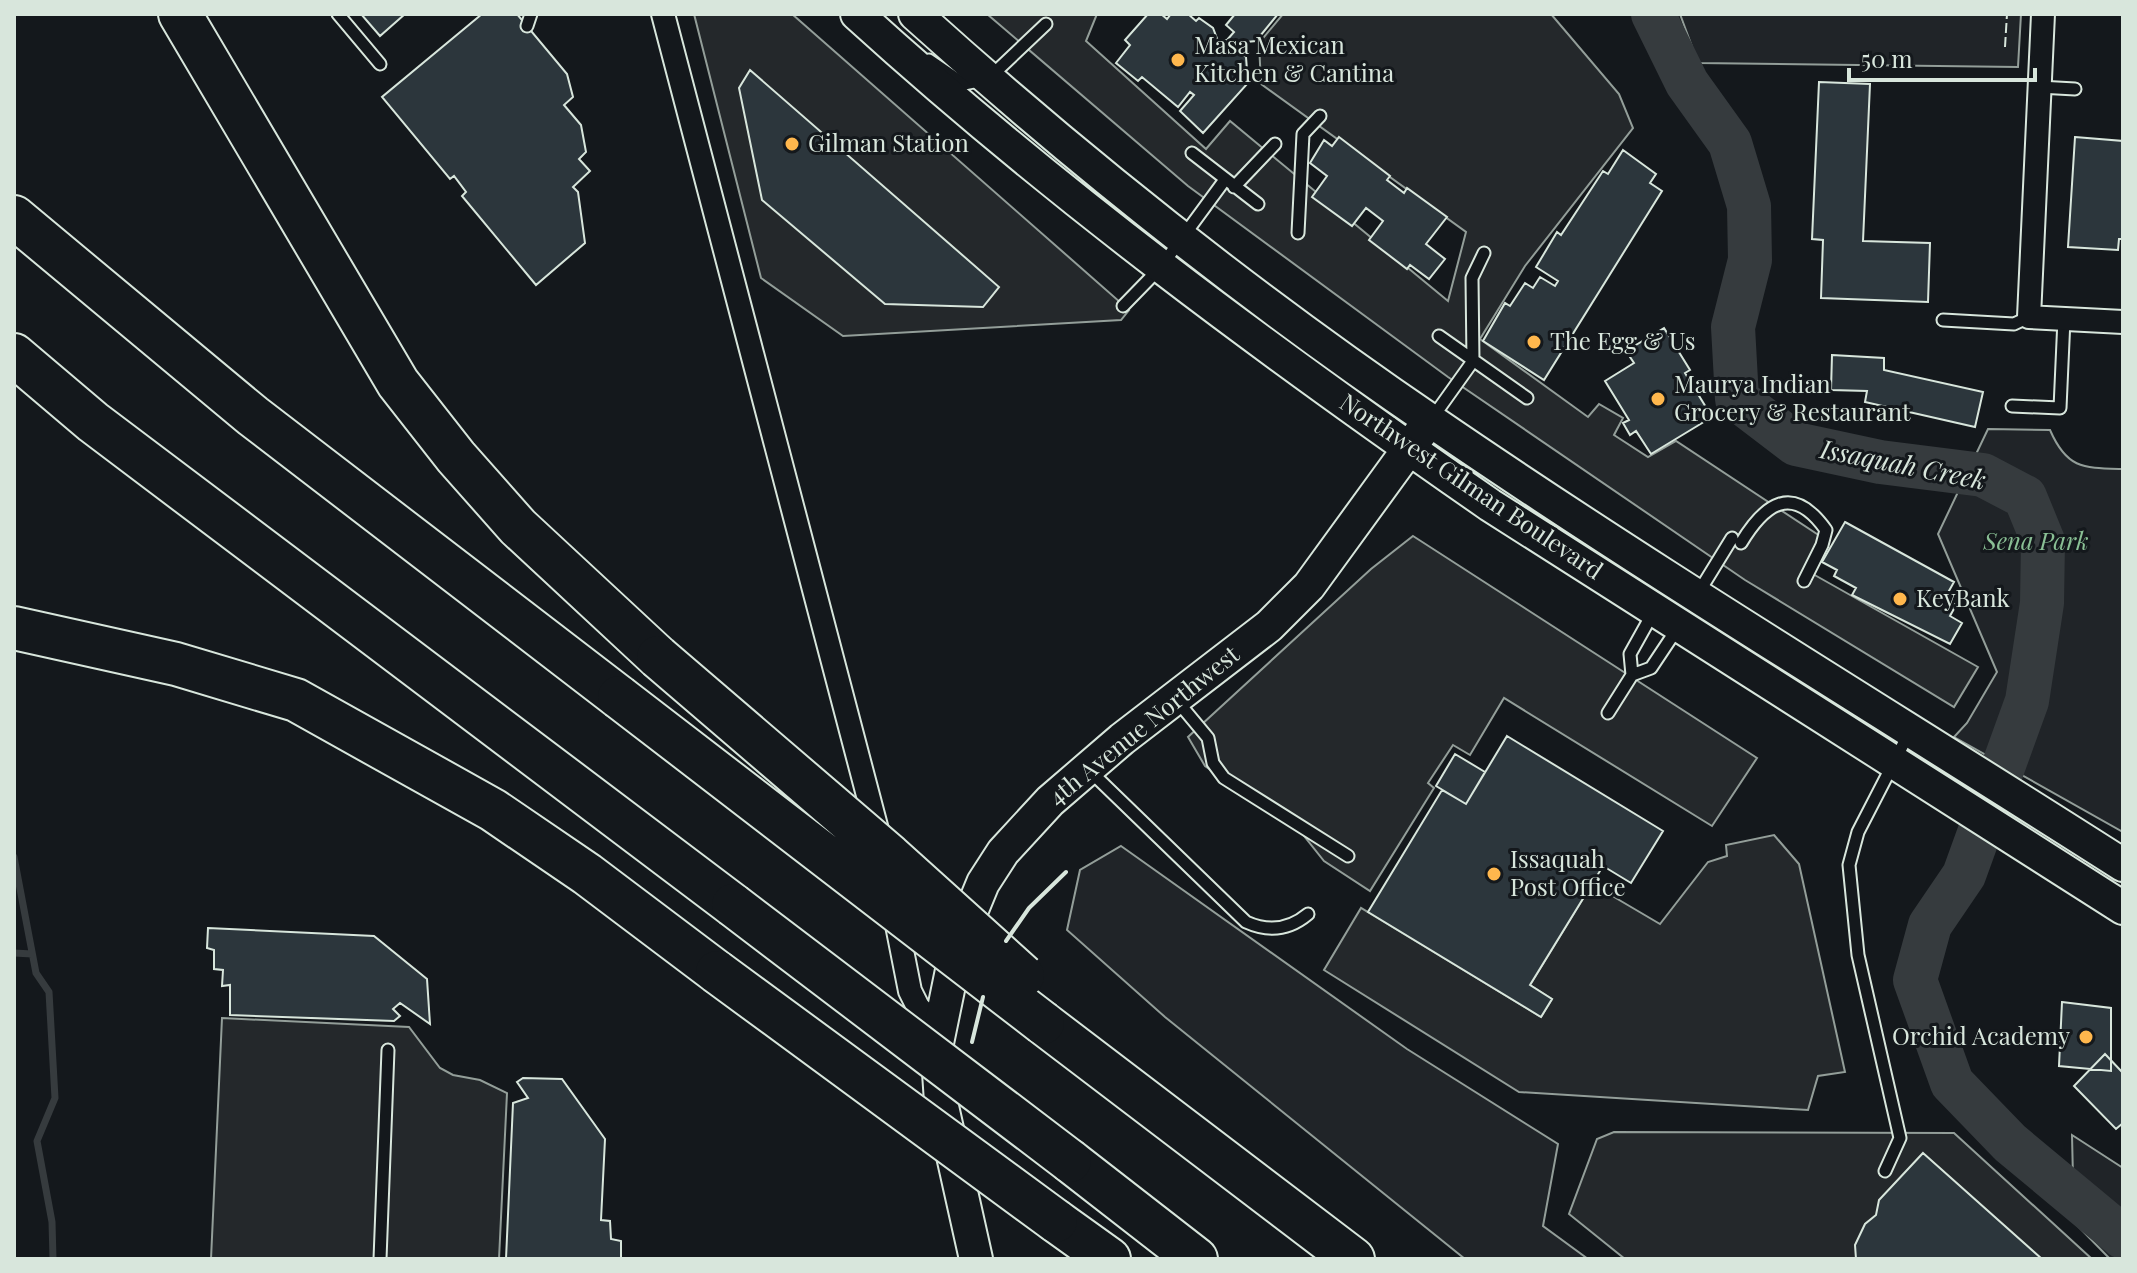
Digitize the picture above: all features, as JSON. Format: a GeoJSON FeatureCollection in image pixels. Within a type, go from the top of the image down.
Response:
{"type":"FeatureCollection","features":[{"type":"Feature","properties":{"kind":"highway"},"geometry":{"type":"LineString","coordinates":[[180,14],[361,326],[398,383],[456,457],[518,527],[658,657],[890,856],[1045,1010]]}},
{"type":"Feature","properties":{"kind":"highway"},"geometry":{"type":"LineString","coordinates":[[14,217],[253,416],[619,697],[1045,1010],[1196,1139],[1353,1259]]}},
{"type":"Feature","properties":{"kind":"highway"},"geometry":{"type":"LineString","coordinates":[[14,355],[93,422],[1196,1259]]}},
{"type":"Feature","properties":{"kind":"highway"},"geometry":{"type":"LineString","coordinates":[[14,628],[161,660],[296,700],[493,810],[1109,1259]]}},
{"type":"Feature","properties":{"kind":"highway"},"geometry":{"type":"LineString","coordinates":[[14,653],[178,693],[303,731],[387,751]]}},
{"type":"Feature","properties":{"kind":"street"},"geometry":{"type":"LineString","coordinates":[[663,14],[863,766],[910,991],[918,1007],[940,1029]]}},
{"type":"Feature","properties":{"kind":"street","name":"Northwest Gilman Boulevard"},"geometry":{"type":"LineString","coordinates":[[857,14],[1160,268],[1410,449],[1615,585],[1681,610],[1911,729],[2123,865]]}},
{"type":"Feature","properties":{"kind":"street","name":"Northwest Gilman Boulevard"},"geometry":{"type":"LineString","coordinates":[[915,14],[988,79],[1181,239],[1430,420],[1681,610],[1893,762],[2123,908]]}},
{"type":"Feature","properties":{"kind":"street"},"geometry":{"type":"LineString","coordinates":[[2043,14],[2029,317],[2123,322]]}},
{"type":"Feature","properties":{"kind":"street","name":"4th Avenue Northwest"},"geometry":{"type":"LineString","coordinates":[[976,1259],[941,1102],[940,1029],[957,946],[983,883],[1003,852],[1035,817],[1175,698],[1269,626],[1309,586],[1430,420]]}},
{"type":"Feature","properties":{"kind":"lane"},"geometry":{"type":"LineString","coordinates":[[338,14],[380,64]]}},
{"type":"Feature","properties":{"kind":"lane"},"geometry":{"type":"LineString","coordinates":[[901,53],[933,61],[964,84],[988,79],[1046,24]]}},
{"type":"Feature","properties":{"kind":"lane"},"geometry":{"type":"LineString","coordinates":[[2039,87],[2075,89]]}},
{"type":"Feature","properties":{"kind":"lane"},"geometry":{"type":"LineString","coordinates":[[1298,233],[1303,134],[1320,116]]}},
{"type":"Feature","properties":{"kind":"lane"},"geometry":{"type":"LineString","coordinates":[[1123,306],[1160,268],[1229,184],[1275,144]]}},
{"type":"Feature","properties":{"kind":"lane"},"geometry":{"type":"LineString","coordinates":[[1192,153],[1258,204]]}},
{"type":"Feature","properties":{"kind":"lane"},"geometry":{"type":"LineString","coordinates":[[1430,420],[1473,361],[1472,278],[1484,253]]}},
{"type":"Feature","properties":{"kind":"lane"},"geometry":{"type":"LineString","coordinates":[[1943,320],[2014,324],[2029,317]]}},
{"type":"Feature","properties":{"kind":"lane"},"geometry":{"type":"LineString","coordinates":[[2012,406],[2060,408],[2064,319]]}},
{"type":"Feature","properties":{"kind":"lane"},"geometry":{"type":"LineString","coordinates":[[1439,336],[1527,398]]}},
{"type":"Feature","properties":{"kind":"lane"},"geometry":{"type":"LineString","coordinates":[[1608,713],[1632,675],[1651,668],[1681,610],[1736,540],[1758,515],[1771,506],[1789,503],[1802,508],[1826,530],[1804,581]]}},
{"type":"Feature","properties":{"kind":"lane"},"geometry":{"type":"LineString","coordinates":[[1632,675],[1630,654],[1681,610]]}},
{"type":"Feature","properties":{"kind":"lane"},"geometry":{"type":"LineString","coordinates":[[1175,698],[1208,738],[1213,763],[1224,778],[1348,856]]}},
{"type":"Feature","properties":{"kind":"lane"},"geometry":{"type":"LineString","coordinates":[[1885,1171],[1900,1138],[1858,955],[1849,865],[1858,832],[1911,729]]}},
{"type":"Feature","properties":{"kind":"lane"},"geometry":{"type":"LineString","coordinates":[[1088,770],[1246,922],[1271,929],[1288,926],[1308,914]]}},
{"type":"Feature","properties":{"kind":"lane"},"geometry":{"type":"LineString","coordinates":[[380,1259],[388,1050]]}},
{"type":"Feature","properties":{"kind":"green space"},"geometry":{"type":"Polygon","coordinates":[[[1680,14],[2021,14],[2018,67],[1698,63],[1680,14]]]}},
{"type":"Feature","properties":{"kind":"green space","name":"Sena Park"},"geometry":{"type":"Polygon","coordinates":[[[1988,429],[2050,430],[2063,452],[2078,464],[2123,469],[2123,832],[1954,737],[1967,723],[1997,672],[1938,534],[1988,429]]]}},
{"type":"Feature","properties":{"kind":"green space"},"geometry":{"type":"Polygon","coordinates":[[[1121,846],[1407,1049],[1558,1144],[1543,1226],[1588,1259],[1465,1259],[1165,1017],[1067,930],[1080,870],[1121,846]]]}},
{"type":"Feature","properties":{"kind":"green space"},"geometry":{"type":"Polygon","coordinates":[[[2072,1135],[2123,1168],[2123,1259],[2110,1259],[2074,1222],[2072,1135]]]}},
{"type":"Feature","properties":{"kind":"shaded area"},"geometry":{"type":"Polygon","coordinates":[[[694,14],[792,14],[1129,310],[1121,320],[843,336],[761,278],[694,14]]]}},
{"type":"Feature","properties":{"kind":"shaded area"},"geometry":{"type":"Polygon","coordinates":[[[987,14],[1097,14],[1086,41],[1206,149],[1230,121],[1448,301],[1466,232],[1261,84],[1259,43],[1283,14],[1551,14],[1619,94],[1633,128],[1525,266],[1480,339],[1588,417],[1599,404],[1623,418],[1614,435],[1648,457],[1676,441],[1823,538],[1804,569],[1978,667],[1954,707],[1745,580],[1448,377],[1188,186],[987,14]]]}},
{"type":"Feature","properties":{"kind":"shaded area"},"geometry":{"type":"Polygon","coordinates":[[[1413,536],[1757,758],[1712,826],[1504,698],[1470,755],[1453,745],[1428,783],[1434,788],[1370,891],[1324,861],[1300,831],[1205,766],[1188,737],[1371,569],[1413,536]]]}},
{"type":"Feature","properties":{"kind":"shaded area"},"geometry":{"type":"Polygon","coordinates":[[[1774,835],[1799,864],[1845,1072],[1818,1076],[1808,1110],[1519,1092],[1324,970],[1361,908],[1541,1017],[1552,999],[1530,985],[1592,884],[1660,924],[1708,862],[1727,856],[1726,845],[1774,835]]]}},
{"type":"Feature","properties":{"kind":"shaded area"},"geometry":{"type":"Polygon","coordinates":[[[222,1018],[409,1027],[440,1068],[453,1075],[480,1080],[507,1093],[499,1259],[211,1259],[222,1018]]]}},
{"type":"Feature","properties":{"kind":"shaded area"},"geometry":{"type":"Polygon","coordinates":[[[1614,1132],[1954,1133],[2092,1259],[1625,1259],[1569,1214],[1597,1139],[1614,1132]]]}},
{"type":"Feature","properties":{"kind":"building"},"geometry":{"type":"Polygon","coordinates":[[[361,14],[405,14],[380,36],[361,14]]]}},
{"type":"Feature","properties":{"kind":"building"},"geometry":{"type":"Polygon","coordinates":[[[482,14],[517,14],[567,74],[573,97],[564,105],[581,125],[586,152],[579,159],[590,171],[573,187],[578,192],[585,243],[536,285],[462,196],[466,192],[454,176],[450,179],[382,97],[482,14]]]}},
{"type":"Feature","properties":{"kind":"building"},"geometry":{"type":"Polygon","coordinates":[[[1148,14],[1161,14],[1167,19],[1171,14],[1188,14],[1196,21],[1199,18],[1213,28],[1218,41],[1227,40],[1234,32],[1226,25],[1235,14],[1278,14],[1256,41],[1246,42],[1237,51],[1246,57],[1248,83],[1203,133],[1180,111],[1194,95],[1190,92],[1178,107],[1142,77],[1138,81],[1116,63],[1130,45],[1125,40],[1148,14]]]}},
{"type":"Feature","properties":{"kind":"building","name":"Gilman Station"},"geometry":{"type":"Polygon","coordinates":[[[750,70],[999,287],[983,307],[885,304],[762,200],[739,88],[750,70]]]}},
{"type":"Feature","properties":{"kind":"building"},"geometry":{"type":"Polygon","coordinates":[[[1819,82],[1870,84],[1863,241],[1930,243],[1928,302],[1821,298],[1823,240],[1812,239],[1819,82]]]}},
{"type":"Feature","properties":{"kind":"building"},"geometry":{"type":"Polygon","coordinates":[[[1339,137],[1390,176],[1387,180],[1404,193],[1407,188],[1447,217],[1426,244],[1445,259],[1429,279],[1410,265],[1407,269],[1369,240],[1383,221],[1366,208],[1352,226],[1312,197],[1327,176],[1310,163],[1324,140],[1332,146],[1339,137]]]}},
{"type":"Feature","properties":{"kind":"building"},"geometry":{"type":"Polygon","coordinates":[[[2075,137],[2123,141],[2123,239],[2119,239],[2118,250],[2068,247],[2075,137]]]}},
{"type":"Feature","properties":{"kind":"building"},"geometry":{"type":"Polygon","coordinates":[[[1623,150],[1656,174],[1650,183],[1662,191],[1544,380],[1483,341],[1505,303],[1510,306],[1525,283],[1533,288],[1540,277],[1555,286],[1558,281],[1536,267],[1557,232],[1561,235],[1603,171],[1608,174],[1623,150]]]}},
{"type":"Feature","properties":{"kind":"building","name":"Maurya Indian Grocery & Restaurant"},"geometry":{"type":"Polygon","coordinates":[[[1664,328],[1690,370],[1685,373],[1712,417],[1651,454],[1636,431],[1630,435],[1623,423],[1629,420],[1605,381],[1634,363],[1626,351],[1664,328]]]}},
{"type":"Feature","properties":{"kind":"building"},"geometry":{"type":"Polygon","coordinates":[[[1832,355],[1884,358],[1884,370],[1983,392],[1975,427],[1865,402],[1867,391],[1831,390],[1832,355]]]}},
{"type":"Feature","properties":{"kind":"building"},"geometry":{"type":"Polygon","coordinates":[[[1845,522],[1954,582],[1945,598],[1956,605],[1950,616],[1962,623],[1950,644],[1852,595],[1856,588],[1834,576],[1837,570],[1822,562],[1845,522]]]}},
{"type":"Feature","properties":{"kind":"building","name":"Issaquah Post Office"},"geometry":{"type":"Polygon","coordinates":[[[1507,736],[1663,831],[1631,883],[1603,866],[1530,985],[1552,999],[1541,1017],[1368,912],[1442,790],[1466,804],[1507,736]]]}},
{"type":"Feature","properties":{"kind":"building"},"geometry":{"type":"Polygon","coordinates":[[[1455,754],[1485,772],[1466,804],[1436,786],[1455,754]]]}},
{"type":"Feature","properties":{"kind":"building"},"geometry":{"type":"Polygon","coordinates":[[[208,928],[374,936],[427,979],[430,1024],[400,1003],[393,1009],[400,1016],[394,1021],[230,1015],[230,985],[222,986],[223,970],[214,969],[214,950],[207,948],[208,928]]]}},
{"type":"Feature","properties":{"kind":"building","name":"Orchid Academy"},"geometry":{"type":"Polygon","coordinates":[[[2062,1002],[2111,1008],[2111,1071],[2059,1066],[2062,1002]]]}},
{"type":"Feature","properties":{"kind":"building"},"geometry":{"type":"Polygon","coordinates":[[[2105,1054],[2123,1073],[2123,1123],[2116,1129],[2074,1086],[2105,1054]]]}},
{"type":"Feature","properties":{"kind":"building"},"geometry":{"type":"Polygon","coordinates":[[[523,1078],[562,1079],[605,1139],[601,1220],[610,1221],[611,1239],[621,1241],[621,1258],[631,1259],[506,1259],[513,1103],[528,1098],[517,1082],[523,1078]]]}},
{"type":"Feature","properties":{"kind":"building"},"geometry":{"type":"Polygon","coordinates":[[[1923,1153],[2042,1259],[1856,1259],[1855,1245],[1865,1224],[1876,1215],[1879,1200],[1923,1153]]]}},
{"type":"Feature","properties":{"kind":"waterway","name":"Issaquah Creek"},"geometry":{"type":"LineString","coordinates":[[1653,14],[1687,83],[1730,143],[1749,206],[1750,260],[1733,327],[1737,399],[1796,444],[1880,462],[1983,475],[2025,497],[2043,541],[2042,603],[2027,701],[1964,875],[1930,925],[1915,980],[1952,1083],[2010,1143],[2123,1237]]}},
{"type":"Feature","properties":{"kind":"waterway"},"geometry":{"type":"LineString","coordinates":[[14,857],[36,973],[49,992],[55,1098],[37,1141],[52,1222],[53,1259]]}},
{"type":"Feature","properties":{"kind":"waterway"},"geometry":{"type":"LineString","coordinates":[[14,953],[32,954]]}},
{"type":"Feature","properties":{"kind":"fence"},"geometry":{"type":"LineString","coordinates":[[2005,47],[2007,14]]}},
{"type":"Feature","properties":{"kind":"wall"},"geometry":{"type":"LineString","coordinates":[[1006,941],[1029,908],[1066,872]]}},
{"type":"Feature","properties":{"kind":"wall"},"geometry":{"type":"LineString","coordinates":[[972,1042],[983,997]]}},
{"type":"Feature","properties":{"kind":"place","name":"Masa Mexican Kitchen & Cantina"},"geometry":{"type":"Point","coordinates":[1178,60]}},
{"type":"Feature","properties":{"kind":"place","name":"Gilman Station"},"geometry":{"type":"Point","coordinates":[792,144]}},
{"type":"Feature","properties":{"kind":"place","name":"The Egg & Us"},"geometry":{"type":"Point","coordinates":[1534,342]}},
{"type":"Feature","properties":{"kind":"place","name":"Maurya Indian Grocery & Restaurant"},"geometry":{"type":"Point","coordinates":[1658,399]}},
{"type":"Feature","properties":{"kind":"place","name":"KeyBank"},"geometry":{"type":"Point","coordinates":[1900,599]}},
{"type":"Feature","properties":{"kind":"place","name":"Issaquah Post Office"},"geometry":{"type":"Point","coordinates":[1494,874]}},
{"type":"Feature","properties":{"kind":"place","name":"Orchid Academy"},"geometry":{"type":"Point","coordinates":[2086,1037]}}]}
